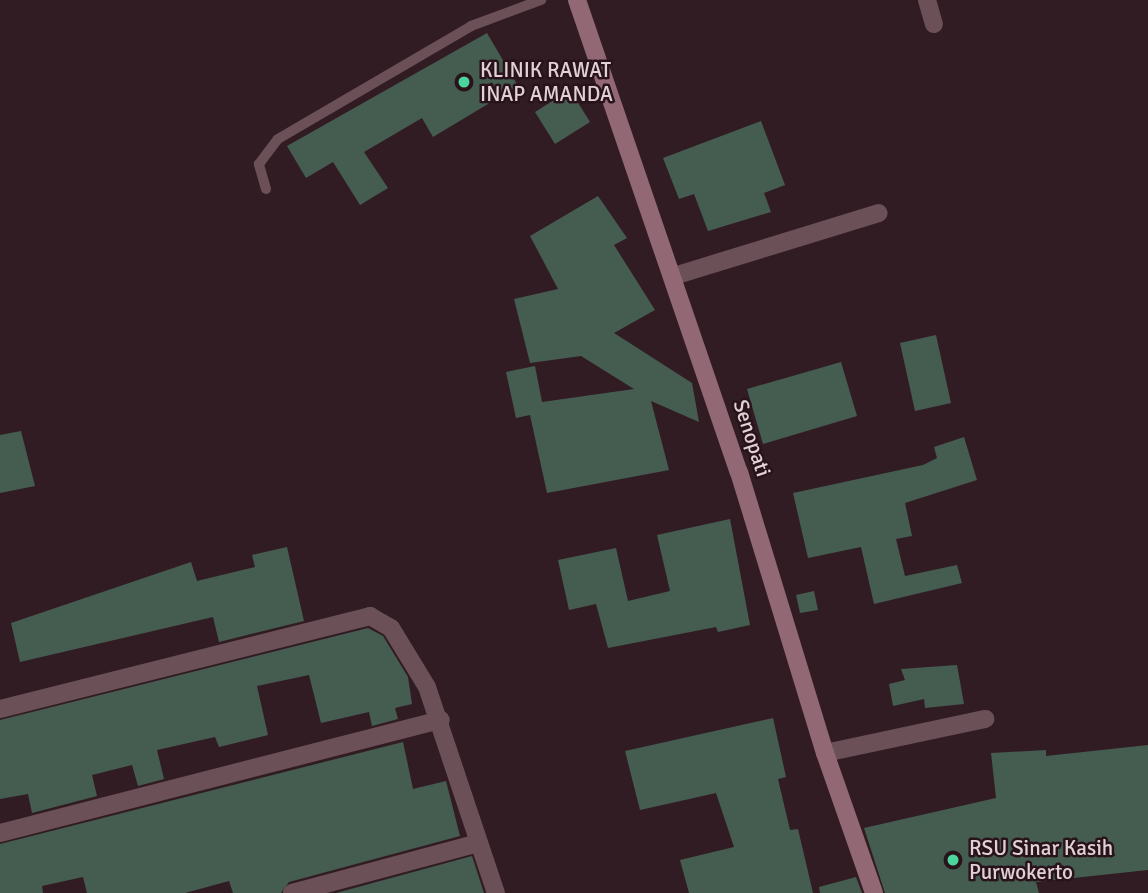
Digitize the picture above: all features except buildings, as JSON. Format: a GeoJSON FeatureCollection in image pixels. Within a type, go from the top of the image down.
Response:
{"type":"FeatureCollection","features":[{"type":"Feature","properties":{"kind":"street","name":"Senopati"},"geometry":{"type":"LineString","coordinates":[[577,0],[674,276],[825,753],[874,893]]}},
{"type":"Feature","properties":{"kind":"street"},"geometry":{"type":"LineString","coordinates":[[928,0],[934,24]]}},
{"type":"Feature","properties":{"kind":"street"},"geometry":{"type":"LineString","coordinates":[[674,276],[879,213]]}},
{"type":"Feature","properties":{"kind":"street"},"geometry":{"type":"LineString","coordinates":[[0,709],[370,616],[391,628],[441,720],[496,893]]}},
{"type":"Feature","properties":{"kind":"street"},"geometry":{"type":"LineString","coordinates":[[825,753],[985,719]]}},
{"type":"Feature","properties":{"kind":"street"},"geometry":{"type":"LineString","coordinates":[[0,833],[441,720]]}},
{"type":"Feature","properties":{"kind":"street"},"geometry":{"type":"LineString","coordinates":[[292,893],[478,843]]}},
{"type":"Feature","properties":{"kind":"lane"},"geometry":{"type":"LineString","coordinates":[[266,189],[259,164],[278,139],[471,26],[541,0]]}},
{"type":"Feature","properties":{"kind":"place","name":"KLINIK RAWAT INAP AMANDA"},"geometry":{"type":"Point","coordinates":[464,82]}},
{"type":"Feature","properties":{"kind":"place","name":"RSU Sinar Kasih Purwokerto"},"geometry":{"type":"Point","coordinates":[953,860]}}]}
